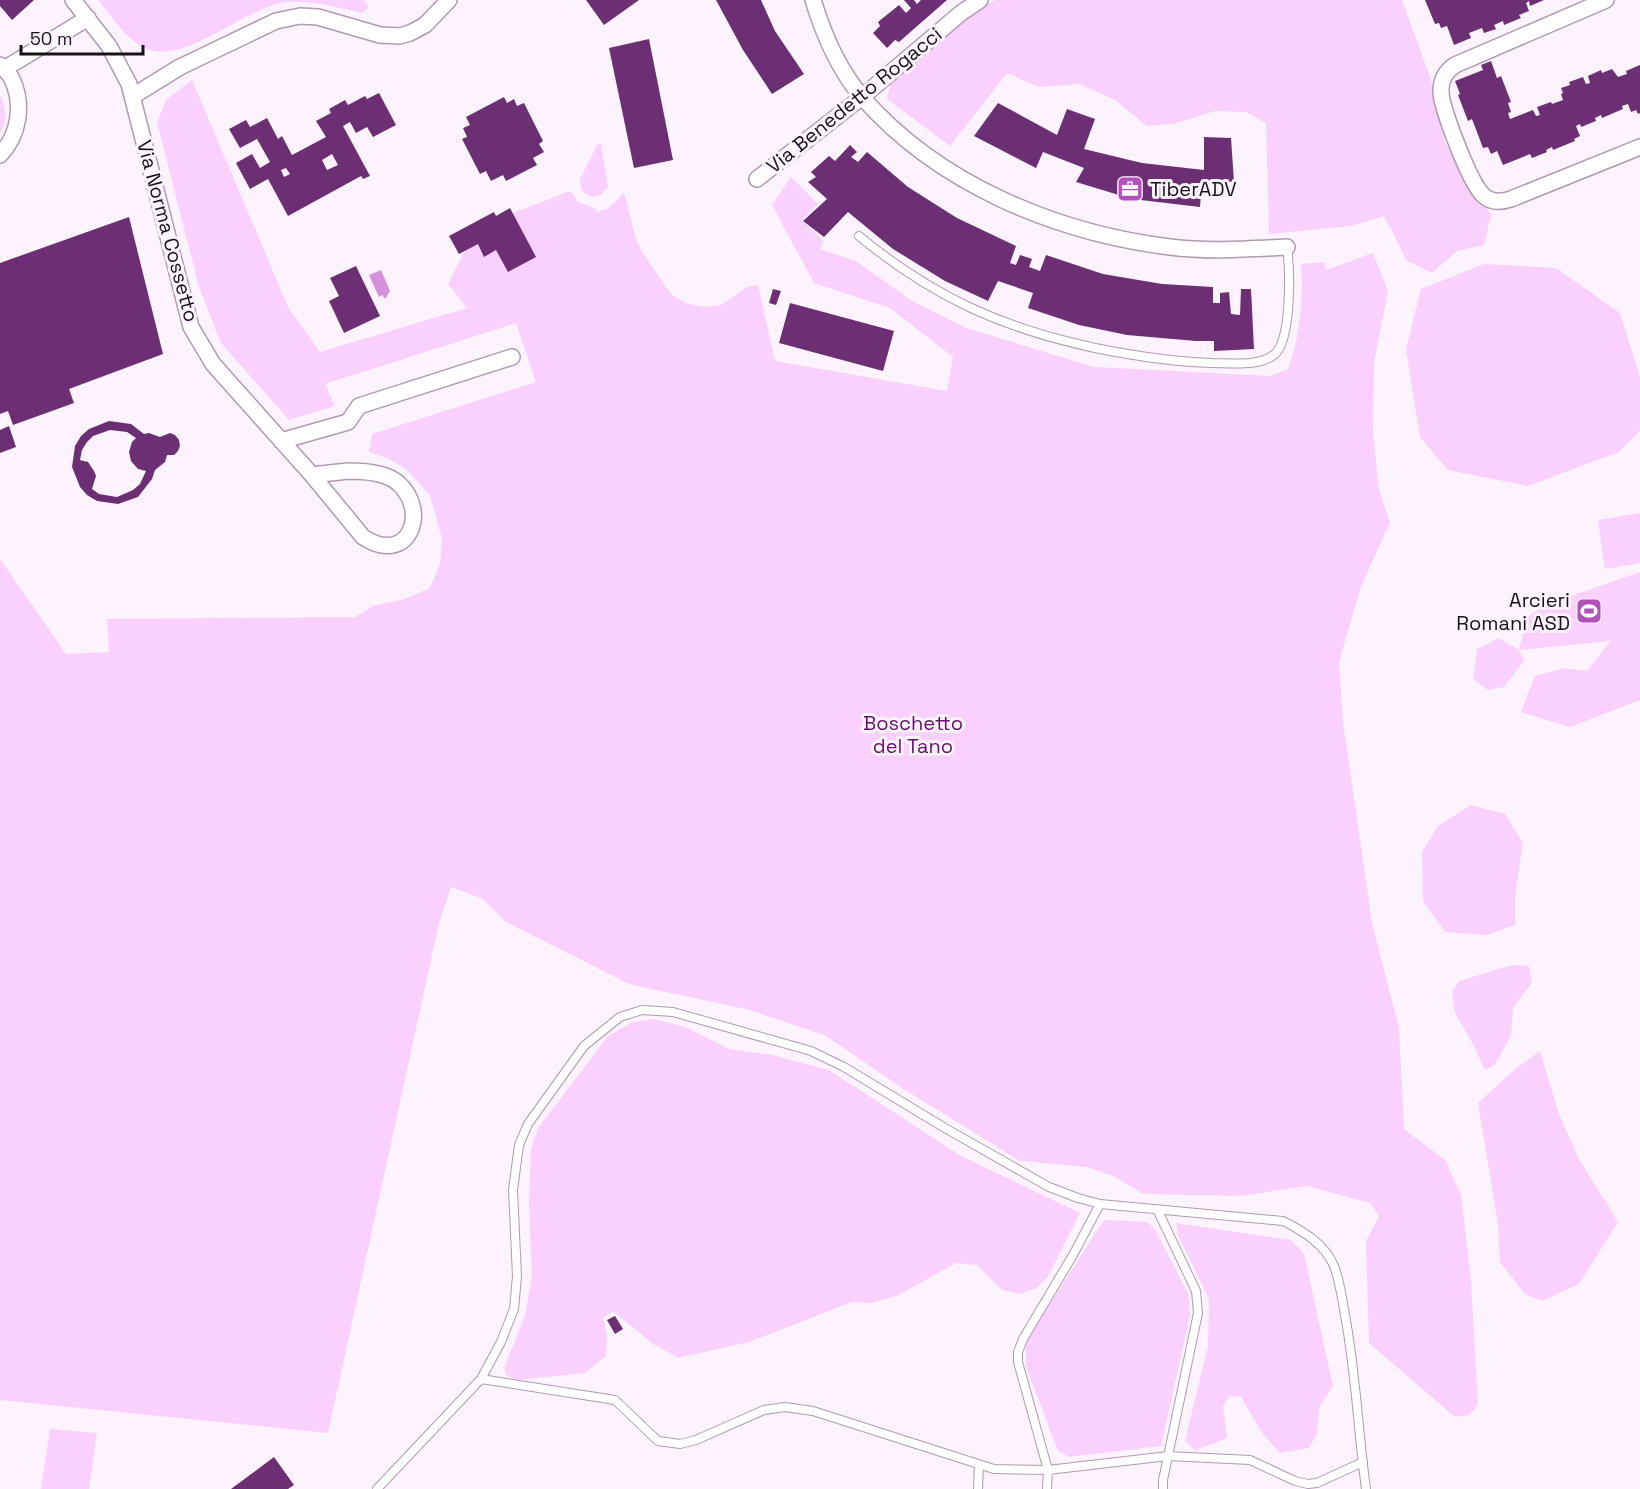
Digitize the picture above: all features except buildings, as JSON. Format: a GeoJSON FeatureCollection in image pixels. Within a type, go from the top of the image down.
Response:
{"type":"FeatureCollection","features":[{"type":"Feature","properties":{"kind":"street","name":"Via Norma Cossetto"},"geometry":{"type":"LineString","coordinates":[[73,0],[113,53],[129,84],[191,327],[213,364],[312,475],[363,537],[374,544],[385,547],[396,545],[411,532],[414,521],[413,508],[398,482],[366,471],[312,475]]}},
{"type":"Feature","properties":{"kind":"street"},"geometry":{"type":"LineString","coordinates":[[133,96],[189,62],[276,21],[300,16],[318,17],[372,33],[400,36],[425,25],[448,0]]}},
{"type":"Feature","properties":{"kind":"street"},"geometry":{"type":"LineString","coordinates":[[813,0],[839,61],[862,97],[904,136],[950,171],[991,194],[1048,218],[1104,234],[1170,247],[1212,250],[1287,247]]}},
{"type":"Feature","properties":{"kind":"street","name":"Via Benedetto Rogacci"},"geometry":{"type":"LineString","coordinates":[[757,179],[980,0]]}},
{"type":"Feature","properties":{"kind":"street"},"geometry":{"type":"LineString","coordinates":[[1606,0],[1455,65],[1447,71],[1443,79],[1440,88],[1442,100],[1476,186],[1482,195],[1495,201],[1511,199],[1640,147]]}},
{"type":"Feature","properties":{"kind":"street"},"geometry":{"type":"LineString","coordinates":[[0,155],[12,140],[18,122],[12,79],[2,67],[88,18]]}},
{"type":"Feature","properties":{"kind":"street"},"geometry":{"type":"LineString","coordinates":[[281,441],[348,422],[359,406],[512,357]]}},
{"type":"Feature","properties":{"kind":"lane"},"geometry":{"type":"LineString","coordinates":[[859,236],[920,282],[996,320],[1073,343],[1147,359],[1194,362],[1260,361],[1276,353],[1283,339],[1291,280],[1287,247]]}},
{"type":"Feature","properties":{"kind":"lane"},"geometry":{"type":"LineString","coordinates":[[377,1489],[481,1379],[501,1342],[514,1309],[517,1276],[513,1190],[519,1145],[528,1124],[584,1046],[620,1017],[642,1010],[673,1012],[811,1051],[844,1067],[1049,1187],[1078,1198],[1100,1204],[1283,1221],[1305,1232],[1322,1247],[1334,1265],[1351,1345],[1366,1489]]}},
{"type":"Feature","properties":{"kind":"lane"},"geometry":{"type":"LineString","coordinates":[[1047,1489],[1048,1470],[1018,1362],[1018,1352],[1023,1339],[1073,1255],[1100,1204]]}},
{"type":"Feature","properties":{"kind":"lane"},"geometry":{"type":"LineString","coordinates":[[1156,1209],[1196,1291],[1198,1313],[1163,1489]]}},
{"type":"Feature","properties":{"kind":"lane"},"geometry":{"type":"LineString","coordinates":[[481,1379],[615,1400],[658,1441],[680,1444],[696,1440],[764,1410],[785,1407],[813,1411],[994,1469],[1048,1470],[1168,1456],[1250,1460],[1295,1481],[1308,1484],[1362,1462]]}},
{"type":"Feature","properties":{"kind":"lane"},"geometry":{"type":"LineString","coordinates":[[978,1489],[979,1465]]}},
{"type":"Feature","properties":{"kind":"green space"},"geometry":{"type":"Polygon","coordinates":[[[98,0],[364,0],[369,7],[362,13],[314,3],[285,2],[269,6],[185,47],[169,51],[154,51],[137,44],[130,38],[98,0]]]}},
{"type":"Feature","properties":{"kind":"green space"},"geometry":{"type":"Polygon","coordinates":[[[995,0],[1402,0],[1430,77],[1445,143],[1491,215],[1484,245],[1457,251],[1432,273],[1407,261],[1384,216],[1351,226],[1269,234],[1266,123],[1246,112],[1215,111],[1173,124],[1147,126],[1115,100],[1079,84],[1039,87],[1007,73],[950,146],[887,99],[891,81],[975,12],[995,0]]]}},
{"type":"Feature","properties":{"kind":"green space","name":"Boschetto del Tano"},"geometry":{"type":"Polygon","coordinates":[[[192,80],[289,309],[320,352],[467,308],[448,284],[477,227],[570,191],[578,202],[595,208],[596,212],[612,205],[624,192],[636,240],[642,252],[671,294],[685,303],[705,307],[721,305],[747,287],[758,285],[775,361],[947,391],[953,357],[890,308],[814,283],[772,205],[791,177],[818,204],[802,220],[823,241],[820,249],[856,261],[912,301],[966,328],[1094,367],[1270,376],[1288,369],[1296,343],[1300,317],[1301,264],[1324,262],[1326,270],[1373,253],[1388,291],[1374,363],[1373,432],[1379,490],[1390,523],[1361,586],[1339,662],[1343,722],[1372,923],[1399,1028],[1404,1129],[1445,1160],[1461,1195],[1471,1281],[1478,1405],[1469,1415],[1455,1417],[1369,1343],[1366,1242],[1379,1216],[1370,1203],[1307,1186],[1241,1196],[1144,1194],[1113,1176],[1087,1167],[1020,1161],[902,1088],[826,1036],[750,1010],[629,984],[506,922],[483,899],[451,887],[439,923],[328,1433],[0,1400],[0,559],[66,654],[109,652],[107,619],[355,617],[373,606],[402,600],[430,588],[440,564],[442,539],[430,495],[406,469],[389,459],[369,452],[372,434],[536,382],[516,323],[325,384],[335,406],[289,420],[221,343],[199,287],[157,122],[167,99],[192,80]]]}},
{"type":"Feature","properties":{"kind":"green space"},"geometry":{"type":"Polygon","coordinates":[[[0,96],[5,114],[0,133],[0,96]]]}},
{"type":"Feature","properties":{"kind":"green space"},"geometry":{"type":"Polygon","coordinates":[[[598,143],[601,144],[608,187],[601,195],[591,197],[582,191],[580,183],[598,143]]]}},
{"type":"Feature","properties":{"kind":"green space"},"geometry":{"type":"Polygon","coordinates":[[[1484,264],[1556,268],[1620,313],[1640,378],[1640,430],[1619,452],[1528,486],[1448,470],[1420,437],[1406,349],[1421,289],[1484,264]]]}},
{"type":"Feature","properties":{"kind":"green space"},"geometry":{"type":"Polygon","coordinates":[[[1640,513],[1640,563],[1605,569],[1598,520],[1640,513]]]}},
{"type":"Feature","properties":{"kind":"green space"},"geometry":{"type":"Polygon","coordinates":[[[1640,572],[1640,700],[1570,727],[1521,712],[1535,676],[1564,668],[1587,671],[1611,640],[1519,650],[1527,617],[1548,604],[1640,572]]]}},
{"type":"Feature","properties":{"kind":"green space"},"geometry":{"type":"Polygon","coordinates":[[[1499,638],[1519,650],[1524,661],[1504,687],[1488,690],[1473,679],[1477,649],[1499,638]]]}},
{"type":"Feature","properties":{"kind":"green space"},"geometry":{"type":"Polygon","coordinates":[[[1471,805],[1505,814],[1523,843],[1515,896],[1515,925],[1487,935],[1445,932],[1423,901],[1422,852],[1438,826],[1471,805]]]}},
{"type":"Feature","properties":{"kind":"green space"},"geometry":{"type":"Polygon","coordinates":[[[1512,965],[1529,966],[1532,983],[1513,1007],[1511,1035],[1495,1065],[1485,1070],[1455,1013],[1452,992],[1459,981],[1512,965]]]}},
{"type":"Feature","properties":{"kind":"green space"},"geometry":{"type":"Polygon","coordinates":[[[654,1019],[688,1028],[729,1049],[772,1055],[829,1070],[961,1156],[1080,1213],[1049,1275],[1037,1288],[1019,1294],[1002,1290],[977,1265],[956,1263],[899,1295],[871,1303],[852,1302],[749,1342],[678,1358],[653,1344],[613,1311],[603,1318],[607,1334],[606,1356],[585,1373],[518,1380],[507,1376],[504,1368],[525,1316],[532,1275],[529,1202],[531,1148],[539,1127],[608,1036],[633,1022],[654,1019]]]}},
{"type":"Feature","properties":{"kind":"green space"},"geometry":{"type":"Polygon","coordinates":[[[1540,1051],[1559,1114],[1580,1161],[1618,1222],[1579,1284],[1542,1301],[1525,1294],[1500,1262],[1498,1224],[1478,1103],[1514,1070],[1540,1051]]]}},
{"type":"Feature","properties":{"kind":"green space"},"geometry":{"type":"Polygon","coordinates":[[[1104,1220],[1148,1222],[1156,1231],[1188,1294],[1190,1315],[1161,1446],[1069,1457],[1058,1451],[1026,1366],[1026,1341],[1104,1220]]]}},
{"type":"Feature","properties":{"kind":"green space"},"geometry":{"type":"Polygon","coordinates":[[[1176,1223],[1291,1240],[1304,1254],[1333,1386],[1319,1408],[1317,1434],[1309,1448],[1280,1453],[1263,1434],[1241,1397],[1230,1396],[1223,1406],[1227,1438],[1195,1450],[1185,1441],[1208,1346],[1209,1299],[1178,1235],[1176,1223]]]}},
{"type":"Feature","properties":{"kind":"green space"},"geometry":{"type":"Polygon","coordinates":[[[50,1429],[97,1433],[89,1489],[41,1489],[50,1429]]]}},
{"type":"Feature","properties":{"kind":"shaded area"},"geometry":{"type":"Polygon","coordinates":[[[381,270],[390,291],[385,299],[382,295],[379,297],[369,275],[381,270]]]}},
{"type":"Feature","properties":{"kind":"place","name":"TiberADV"},"geometry":{"type":"Point","coordinates":[1130,189]}},
{"type":"Feature","properties":{"kind":"place","name":"Arcieri Romani ASD"},"geometry":{"type":"Point","coordinates":[1589,611]}}]}
